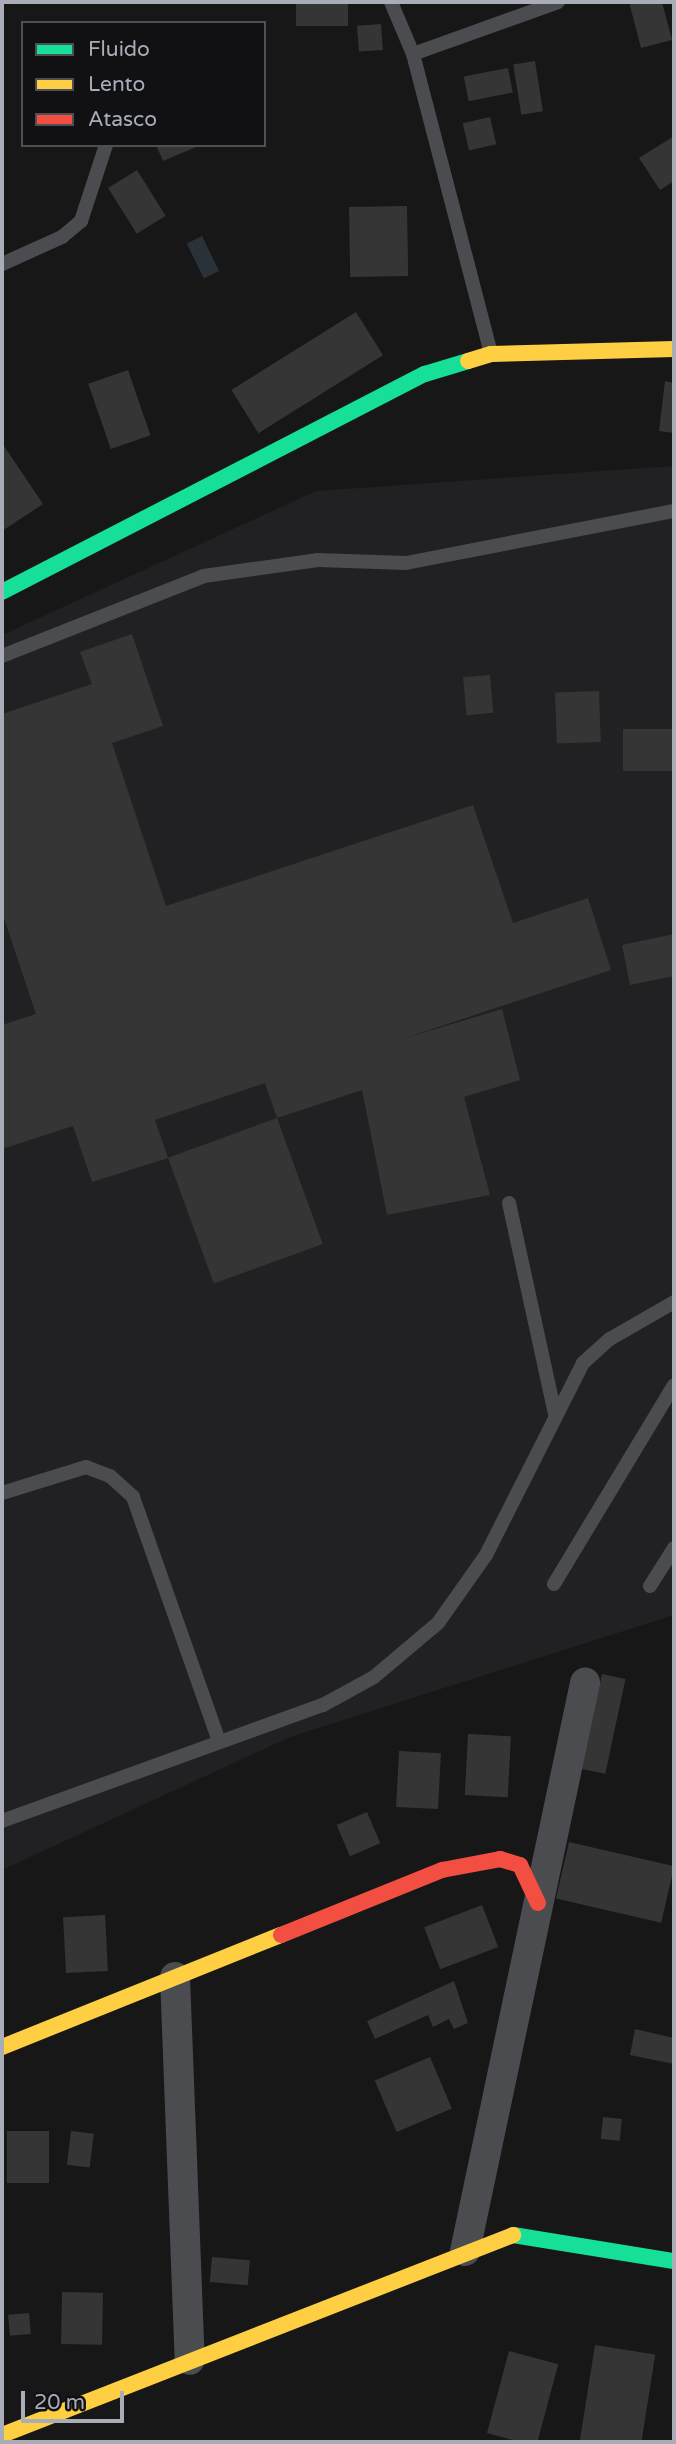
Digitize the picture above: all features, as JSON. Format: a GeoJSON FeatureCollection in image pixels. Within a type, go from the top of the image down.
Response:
{"type":"FeatureCollection","features":[{"type":"Feature","properties":{"kind":"street"},"geometry":{"type":"LineString","coordinates":[[2,592],[425,374],[491,355],[674,349]]}},
{"type":"Feature","properties":{"kind":"street"},"geometry":{"type":"LineString","coordinates":[[465,2251],[585,1683]]}},
{"type":"Feature","properties":{"kind":"street"},"geometry":{"type":"LineString","coordinates":[[2,2047],[442,1870],[475,1861],[500,1859],[520,1865],[530,1878],[538,1903]]}},
{"type":"Feature","properties":{"kind":"street"},"geometry":{"type":"LineString","coordinates":[[175,1978],[190,2360]]}},
{"type":"Feature","properties":{"kind":"street"},"geometry":{"type":"LineString","coordinates":[[2,2435],[465,2251],[522,2234],[674,2261]]}},
{"type":"Feature","properties":{"kind":"lane"},"geometry":{"type":"LineString","coordinates":[[391,2],[413,54],[491,355]]}},
{"type":"Feature","properties":{"kind":"lane"},"geometry":{"type":"LineString","coordinates":[[413,54],[558,2]]}},
{"type":"Feature","properties":{"kind":"lane"},"geometry":{"type":"LineString","coordinates":[[2,264],[62,237],[81,221],[105,147]]}},
{"type":"Feature","properties":{"kind":"lane"},"geometry":{"type":"LineString","coordinates":[[2,656],[204,576],[318,560],[406,563],[674,510]]}},
{"type":"Feature","properties":{"kind":"lane"},"geometry":{"type":"LineString","coordinates":[[509,1203],[555,1414]]}},
{"type":"Feature","properties":{"kind":"lane"},"geometry":{"type":"LineString","coordinates":[[2,1821],[333,1699],[374,1677],[438,1623],[486,1555],[583,1363],[610,1339],[674,1302]]}},
{"type":"Feature","properties":{"kind":"lane"},"geometry":{"type":"LineString","coordinates":[[554,1584],[674,1385]]}},
{"type":"Feature","properties":{"kind":"lane"},"geometry":{"type":"LineString","coordinates":[[2,1493],[86,1467],[110,1476],[133,1497],[219,1741]]}},
{"type":"Feature","properties":{"kind":"lane"},"geometry":{"type":"LineString","coordinates":[[650,1586],[674,1548]]}},
{"type":"Feature","properties":{"kind":"shaded area"},"geometry":{"type":"Polygon","coordinates":[[[202,236],[219,271],[204,279],[187,243],[202,236]]]}},
{"type":"Feature","properties":{"kind":"shaded area"},"geometry":{"type":"Polygon","coordinates":[[[674,466],[674,1615],[290,1737],[2,1870],[2,635],[316,491],[674,466]]]}},
{"type":"Feature","properties":{"kind":"building"},"geometry":{"type":"Polygon","coordinates":[[[296,2],[348,2],[348,26],[296,26],[296,2]]]}},
{"type":"Feature","properties":{"kind":"building"},"geometry":{"type":"Polygon","coordinates":[[[629,2],[662,2],[672,40],[641,48],[629,2]]]}},
{"type":"Feature","properties":{"kind":"building"},"geometry":{"type":"Polygon","coordinates":[[[381,24],[383,50],[359,52],[357,26],[381,24]]]}},
{"type":"Feature","properties":{"kind":"building"},"geometry":{"type":"Polygon","coordinates":[[[535,61],[543,111],[521,115],[513,64],[535,61]]]}},
{"type":"Feature","properties":{"kind":"building"},"geometry":{"type":"Polygon","coordinates":[[[508,68],[513,93],[469,101],[464,77],[508,68]]]}},
{"type":"Feature","properties":{"kind":"building"},"geometry":{"type":"Polygon","coordinates":[[[490,117],[496,144],[469,151],[463,123],[490,117]]]}},
{"type":"Feature","properties":{"kind":"building"},"geometry":{"type":"Polygon","coordinates":[[[674,136],[674,181],[660,190],[639,158],[674,136]]]}},
{"type":"Feature","properties":{"kind":"building"},"geometry":{"type":"Polygon","coordinates":[[[157,147],[196,147],[163,161],[157,147]]]}},
{"type":"Feature","properties":{"kind":"building"},"geometry":{"type":"Polygon","coordinates":[[[137,170],[166,216],[137,234],[108,188],[137,170]]]}},
{"type":"Feature","properties":{"kind":"building"},"geometry":{"type":"Polygon","coordinates":[[[407,206],[408,276],[350,277],[349,207],[407,206]]]}},
{"type":"Feature","properties":{"kind":"building"},"geometry":{"type":"Polygon","coordinates":[[[356,312],[383,355],[258,433],[231,390],[356,312]]]}},
{"type":"Feature","properties":{"kind":"building"},"geometry":{"type":"Polygon","coordinates":[[[128,370],[150,435],[111,449],[88,384],[128,370]]]}},
{"type":"Feature","properties":{"kind":"building"},"geometry":{"type":"Polygon","coordinates":[[[665,381],[674,383],[674,433],[659,431],[665,381]]]}},
{"type":"Feature","properties":{"kind":"building"},"geometry":{"type":"Polygon","coordinates":[[[2,443],[43,504],[2,531],[2,443]]]}},
{"type":"Feature","properties":{"kind":"building"},"geometry":{"type":"Polygon","coordinates":[[[132,634],[163,726],[112,743],[166,906],[473,805],[513,923],[588,898],[611,970],[402,1039],[502,1009],[520,1080],[464,1097],[490,1195],[387,1215],[362,1090],[277,1118],[265,1083],[155,1120],[168,1158],[92,1182],[73,1126],[2,1149],[2,1025],[36,1014],[2,912],[2,714],[92,684],[80,652],[132,634]]]}},
{"type":"Feature","properties":{"kind":"building"},"geometry":{"type":"Polygon","coordinates":[[[490,675],[493,713],[466,715],[463,677],[490,675]]]}},
{"type":"Feature","properties":{"kind":"building"},"geometry":{"type":"Polygon","coordinates":[[[599,691],[601,742],[557,744],[555,693],[599,691]]]}},
{"type":"Feature","properties":{"kind":"building"},"geometry":{"type":"Polygon","coordinates":[[[623,729],[674,729],[674,771],[623,771],[623,729]]]}},
{"type":"Feature","properties":{"kind":"building"},"geometry":{"type":"Polygon","coordinates":[[[674,934],[674,976],[630,985],[622,945],[674,934]]]}},
{"type":"Feature","properties":{"kind":"building"},"geometry":{"type":"Polygon","coordinates":[[[277,1118],[323,1244],[214,1284],[168,1158],[277,1118]]]}},
{"type":"Feature","properties":{"kind":"building"},"geometry":{"type":"Polygon","coordinates":[[[602,1674],[625,1679],[605,1774],[582,1769],[602,1674]]]}},
{"type":"Feature","properties":{"kind":"building"},"geometry":{"type":"Polygon","coordinates":[[[468,1734],[511,1736],[508,1797],[465,1795],[468,1734]]]}},
{"type":"Feature","properties":{"kind":"building"},"geometry":{"type":"Polygon","coordinates":[[[399,1751],[441,1753],[438,1809],[396,1807],[399,1751]]]}},
{"type":"Feature","properties":{"kind":"building"},"geometry":{"type":"Polygon","coordinates":[[[367,1812],[380,1843],[350,1856],[337,1825],[367,1812]]]}},
{"type":"Feature","properties":{"kind":"building"},"geometry":{"type":"Polygon","coordinates":[[[569,1842],[674,1866],[661,1923],[556,1899],[569,1842]]]}},
{"type":"Feature","properties":{"kind":"building"},"geometry":{"type":"Polygon","coordinates":[[[482,1905],[498,1947],[440,1969],[424,1927],[482,1905]]]}},
{"type":"Feature","properties":{"kind":"building"},"geometry":{"type":"Polygon","coordinates":[[[105,1915],[108,1971],[66,1973],[63,1917],[105,1915]]]}},
{"type":"Feature","properties":{"kind":"building"},"geometry":{"type":"Polygon","coordinates":[[[454,1981],[468,2023],[454,2029],[449,2019],[433,2027],[428,2015],[375,2039],[367,2021],[454,1981]]]}},
{"type":"Feature","properties":{"kind":"building"},"geometry":{"type":"Polygon","coordinates":[[[635,2029],[674,2038],[674,2064],[630,2055],[635,2029]]]}},
{"type":"Feature","properties":{"kind":"building"},"geometry":{"type":"Polygon","coordinates":[[[430,2057],[452,2109],[397,2132],[375,2080],[430,2057]]]}},
{"type":"Feature","properties":{"kind":"building"},"geometry":{"type":"Polygon","coordinates":[[[603,2117],[622,2119],[620,2141],[601,2139],[603,2117]]]}},
{"type":"Feature","properties":{"kind":"building"},"geometry":{"type":"Polygon","coordinates":[[[7,2131],[49,2131],[49,2183],[7,2183],[7,2131]]]}},
{"type":"Feature","properties":{"kind":"building"},"geometry":{"type":"Polygon","coordinates":[[[71,2131],[94,2134],[90,2168],[67,2165],[71,2131]]]}},
{"type":"Feature","properties":{"kind":"building"},"geometry":{"type":"Polygon","coordinates":[[[212,2257],[250,2260],[248,2285],[210,2282],[212,2257]]]}},
{"type":"Feature","properties":{"kind":"building"},"geometry":{"type":"Polygon","coordinates":[[[62,2292],[103,2293],[102,2345],[61,2344],[62,2292]]]}},
{"type":"Feature","properties":{"kind":"building"},"geometry":{"type":"Polygon","coordinates":[[[29,2313],[31,2334],[10,2336],[8,2315],[29,2313]]]}},
{"type":"Feature","properties":{"kind":"building"},"geometry":{"type":"Polygon","coordinates":[[[595,2345],[655,2355],[641,2442],[580,2442],[595,2345]]]}},
{"type":"Feature","properties":{"kind":"building"},"geometry":{"type":"Polygon","coordinates":[[[509,2351],[558,2364],[537,2442],[520,2442],[487,2433],[509,2351]]]}},
{"type":"Feature","properties":{"kind":"traffic: fast"},"geometry":{"type":"LineString","coordinates":[[2,592],[425,374],[468,361]]}},
{"type":"Feature","properties":{"kind":"traffic: fast"},"geometry":{"type":"LineString","coordinates":[[513,2235],[674,2261]]}},
{"type":"Feature","properties":{"kind":"traffic: slow"},"geometry":{"type":"LineString","coordinates":[[468,361],[491,354],[674,349]]}},
{"type":"Feature","properties":{"kind":"traffic: slow"},"geometry":{"type":"LineString","coordinates":[[2,2047],[281,1935]]}},
{"type":"Feature","properties":{"kind":"traffic: slow"},"geometry":{"type":"LineString","coordinates":[[2,2435],[513,2235]]}},
{"type":"Feature","properties":{"kind":"traffic: jam"},"geometry":{"type":"LineString","coordinates":[[281,1935],[442,1870],[500,1859],[520,1865],[538,1903]]}}]}
